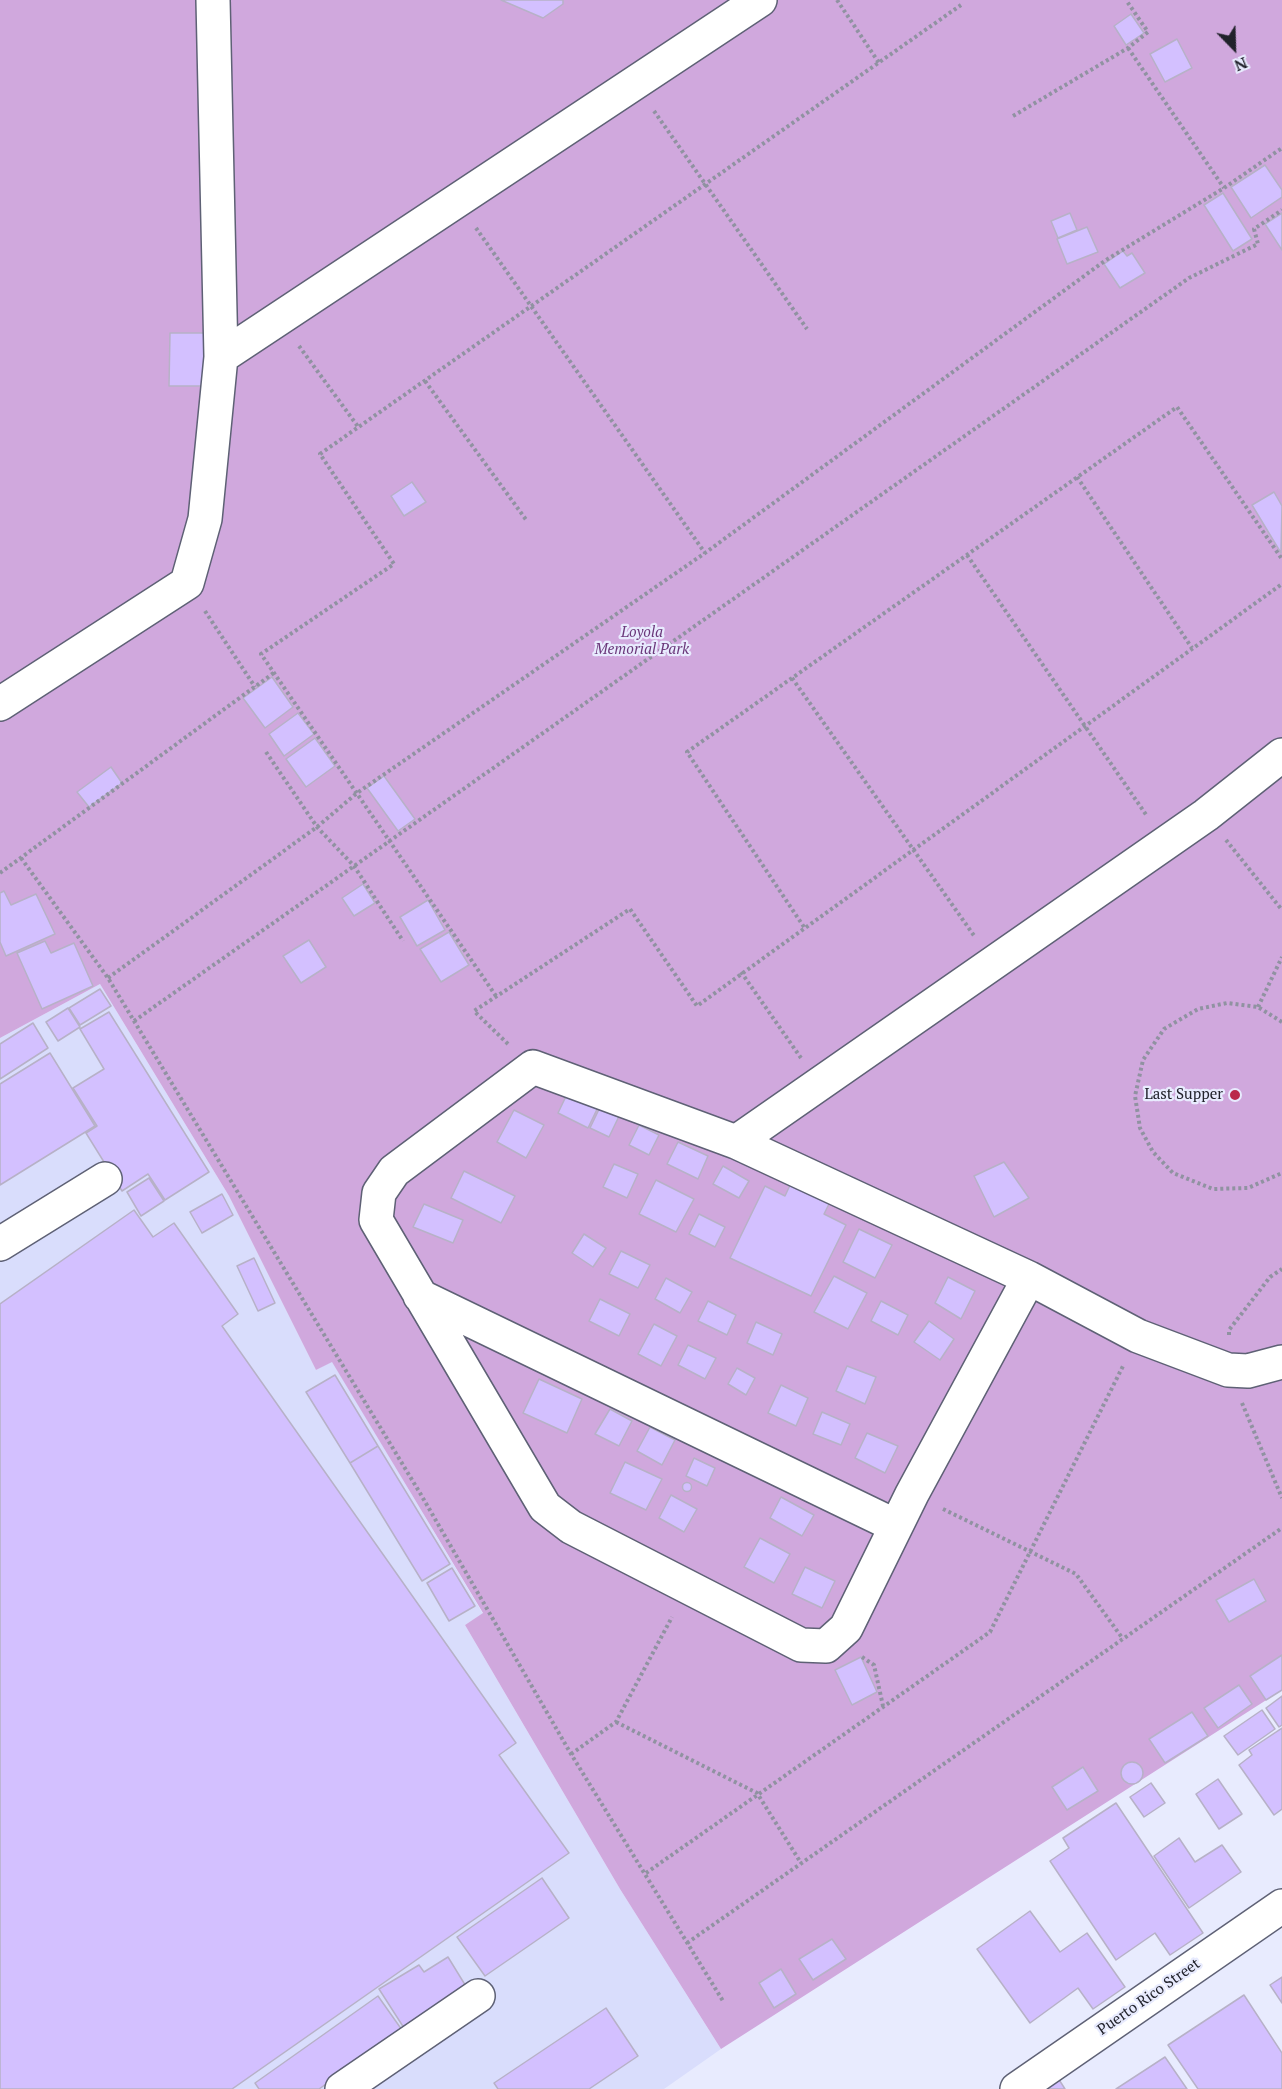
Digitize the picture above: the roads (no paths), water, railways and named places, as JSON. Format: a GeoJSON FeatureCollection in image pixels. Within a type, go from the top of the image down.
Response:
{"type":"FeatureCollection","features":[{"type":"Feature","properties":{"kind":"street"},"geometry":{"type":"LineString","coordinates":[[0,704],[187,583],[205,519],[221,357],[213,0]]}},
{"type":"Feature","properties":{"kind":"street"},"geometry":{"type":"LineString","coordinates":[[221,357],[760,0]]}},
{"type":"Feature","properties":{"kind":"street"},"geometry":{"type":"LineString","coordinates":[[736,1142],[1166,844],[1282,755]]}},
{"type":"Feature","properties":{"kind":"street"},"geometry":{"type":"LineString","coordinates":[[1029,1278],[912,1494],[846,1628],[826,1646],[801,1645],[571,1527],[545,1507],[376,1220],[379,1193],[394,1171],[532,1067],[736,1142],[1029,1278],[1137,1336],[1228,1370],[1248,1371],[1282,1362]]}},
{"type":"Feature","properties":{"kind":"street"},"geometry":{"type":"LineString","coordinates":[[0,1244],[105,1179]]}},
{"type":"Feature","properties":{"kind":"street"},"geometry":{"type":"LineString","coordinates":[[420,1296],[897,1526]]}},
{"type":"Feature","properties":{"kind":"street","name":"Puerto Rico Street"},"geometry":{"type":"LineString","coordinates":[[1017,2089],[1282,1906]]}},
{"type":"Feature","properties":{"kind":"street"},"geometry":{"type":"LineString","coordinates":[[342,2089],[478,1996]]}},
{"type":"Feature","properties":{"kind":"place","name":"Last Supper"},"geometry":{"type":"Point","coordinates":[1235,1095]}},
{"type":"Feature","properties":{"kind":"park label","name":"Loyola Memorial Park"},"geometry":{"type":"Point","coordinates":[642,642]}}]}
